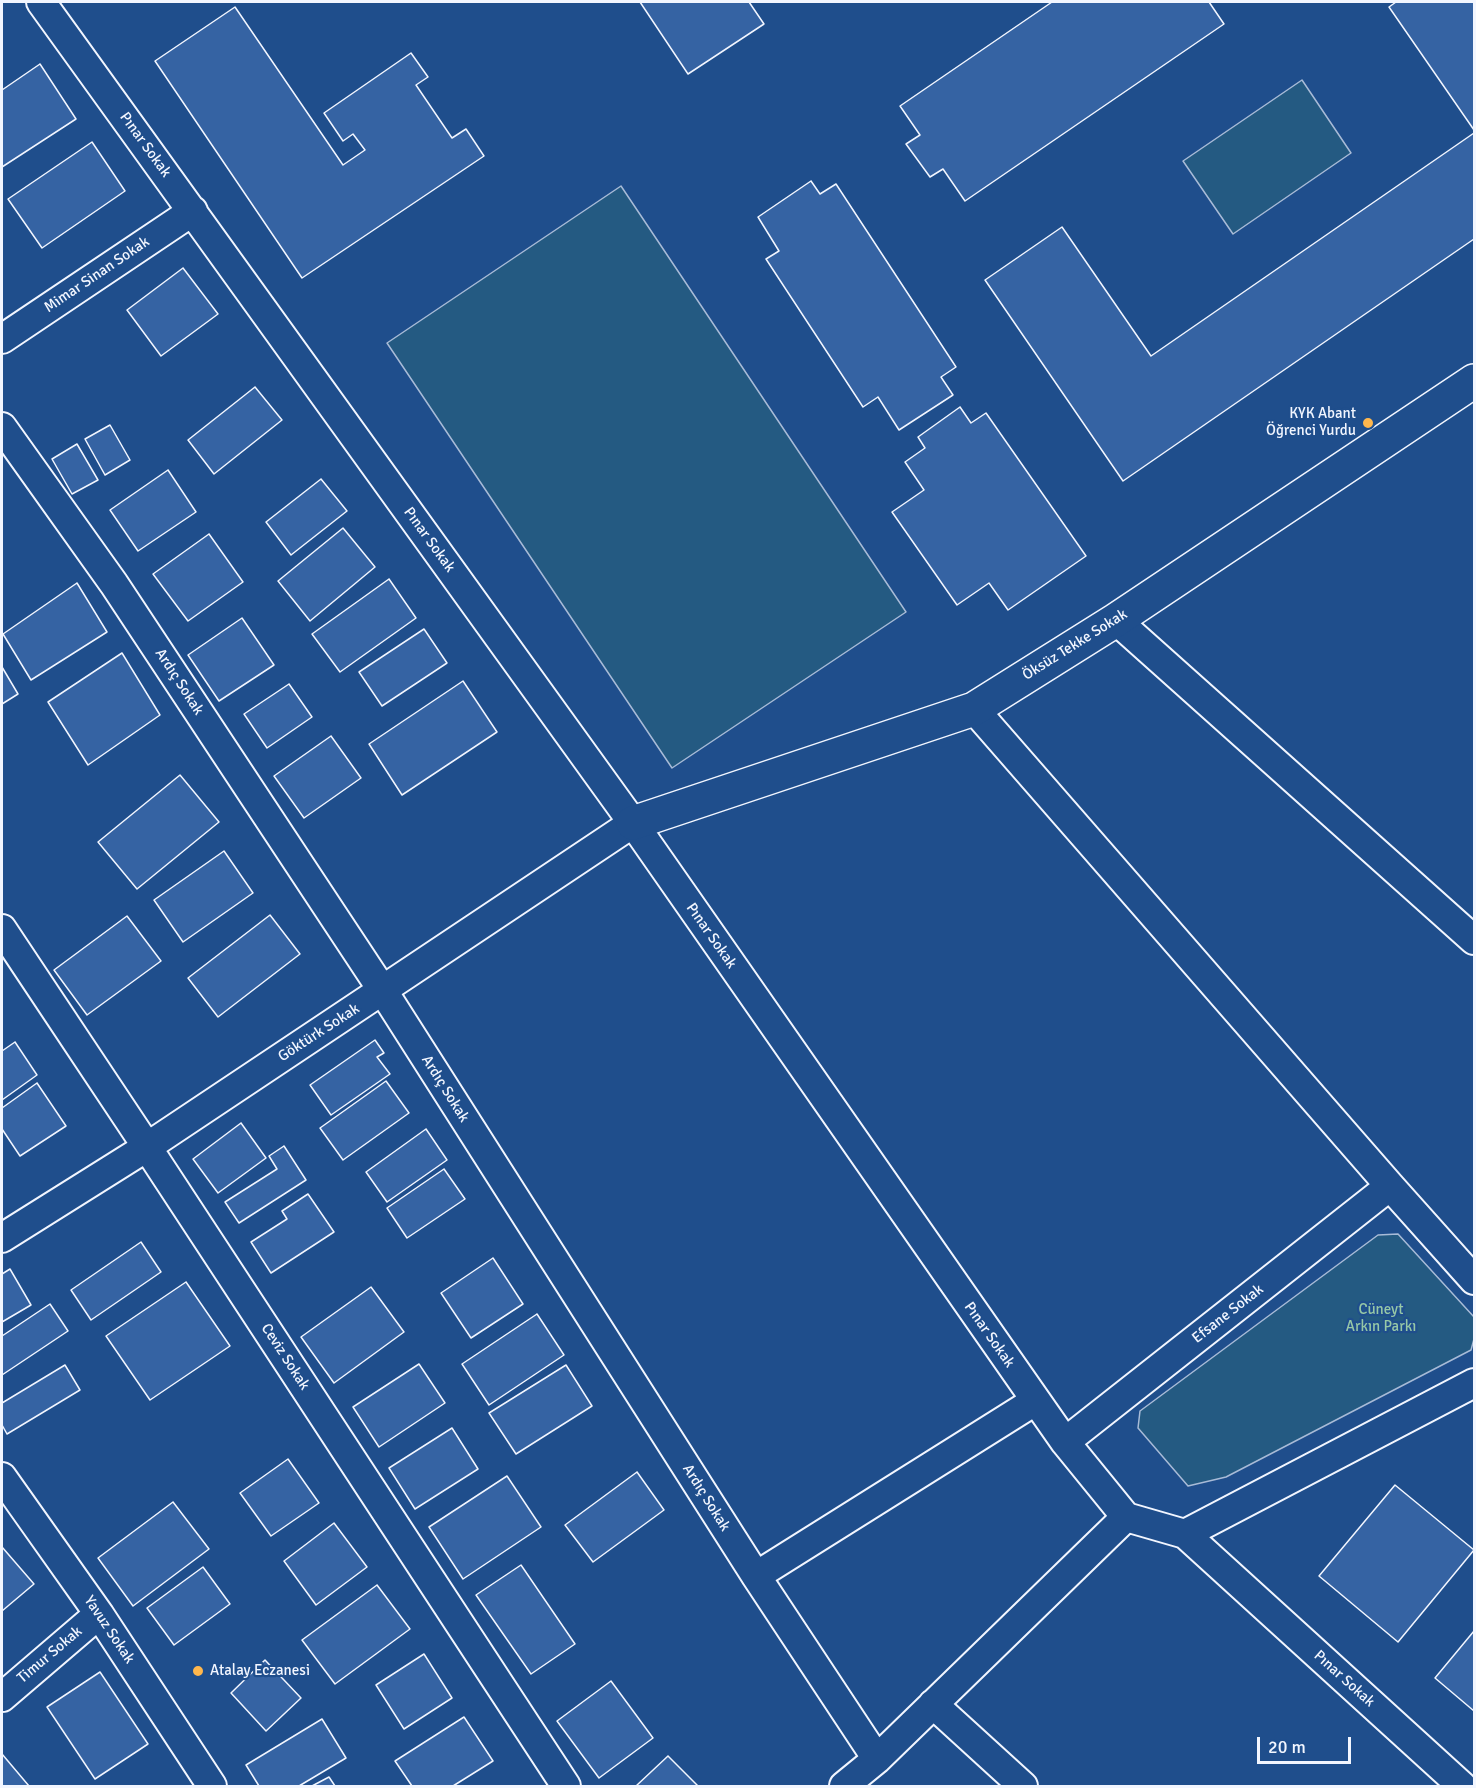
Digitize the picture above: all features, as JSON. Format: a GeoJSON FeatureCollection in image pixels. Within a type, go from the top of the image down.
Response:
{"type":"FeatureCollection","features":[{"type":"Feature","properties":{"kind":"main road","name":"Öksüz Tekke Sokak"},"geometry":{"type":"LineString","coordinates":[[633,823],[974,709],[1116,620],[1474,381]]}},
{"type":"Feature","properties":{"kind":"street","name":"Pınar Sokak"},"geometry":{"type":"LineString","coordinates":[[41,2],[633,823],[1065,1442],[1126,1517],[1185,1534],[1462,1786]]}},
{"type":"Feature","properties":{"kind":"street","name":"Mimar Sinan Sokak"},"geometry":{"type":"LineString","coordinates":[[2,339],[193,211]]}},
{"type":"Feature","properties":{"kind":"street","name":"Ardıç Sokak"},"geometry":{"type":"LineString","coordinates":[[2,427],[114,584],[383,991],[756,1576],[877,1759]]}},
{"type":"Feature","properties":{"kind":"street"},"geometry":{"type":"LineString","coordinates":[[1116,620],[1474,940]]}},
{"type":"Feature","properties":{"kind":"street"},"geometry":{"type":"LineString","coordinates":[[974,709],[1474,1280]]}},
{"type":"Feature","properties":{"kind":"street","name":"Göktürk Sokak"},"geometry":{"type":"LineString","coordinates":[[2,1238],[383,991],[633,823]]}},
{"type":"Feature","properties":{"kind":"street","name":"Ceviz Sokak"},"geometry":{"type":"LineString","coordinates":[[2,929],[147,1146],[566,1786]]}},
{"type":"Feature","properties":{"kind":"street","name":"Efsane Sokak"},"geometry":{"type":"LineString","coordinates":[[1065,1442],[1390,1186]]}},
{"type":"Feature","properties":{"kind":"street"},"geometry":{"type":"LineString","coordinates":[[1185,1534],[1474,1383]]}},
{"type":"Feature","properties":{"kind":"street"},"geometry":{"type":"LineString","coordinates":[[756,1576],[1035,1401]]}},
{"type":"Feature","properties":{"kind":"street","name":"Yavuz Sokak"},"geometry":{"type":"LineString","coordinates":[[2,1477],[99,1614],[212,1786]]}},
{"type":"Feature","properties":{"kind":"street"},"geometry":{"type":"LineString","coordinates":[[844,1786],[877,1759],[1126,1517]]}},
{"type":"Feature","properties":{"kind":"street","name":"Timur Sokak"},"geometry":{"type":"LineString","coordinates":[[2,1697],[99,1614]]}},
{"type":"Feature","properties":{"kind":"street"},"geometry":{"type":"LineString","coordinates":[[933,1704],[1023,1786]]}},
{"type":"Feature","properties":{"kind":"green space"},"geometry":{"type":"Polygon","coordinates":[[[1302,80],[1351,153],[1233,234],[1183,161],[1302,80]]]}},
{"type":"Feature","properties":{"kind":"green space"},"geometry":{"type":"Polygon","coordinates":[[[621,186],[906,612],[672,768],[387,343],[621,186]]]}},
{"type":"Feature","properties":{"kind":"green space","name":"Cüneyt Arkın Parkı"},"geometry":{"type":"Polygon","coordinates":[[[1398,1234],[1474,1317],[1474,1339],[1471,1350],[1226,1477],[1188,1486],[1138,1428],[1140,1411],[1378,1235],[1398,1234]]]}},
{"type":"Feature","properties":{"kind":"building"},"geometry":{"type":"Polygon","coordinates":[[[640,2],[749,2],[764,24],[688,74],[640,2]]]}},
{"type":"Feature","properties":{"kind":"building"},"geometry":{"type":"Polygon","coordinates":[[[1052,2],[1209,2],[1224,24],[965,201],[943,169],[930,177],[906,144],[920,135],[900,106],[1052,2]]]}},
{"type":"Feature","properties":{"kind":"building"},"geometry":{"type":"Polygon","coordinates":[[[1396,2],[1474,2],[1474,130],[1389,7],[1396,2]]]}},
{"type":"Feature","properties":{"kind":"building"},"geometry":{"type":"Polygon","coordinates":[[[235,7],[343,165],[365,150],[353,134],[343,141],[324,113],[411,53],[428,77],[416,85],[452,138],[466,129],[484,156],[302,278],[155,61],[235,7]]]}},
{"type":"Feature","properties":{"kind":"building"},"geometry":{"type":"Polygon","coordinates":[[[40,64],[76,119],[2,167],[2,90],[40,64]]]}},
{"type":"Feature","properties":{"kind":"building"},"geometry":{"type":"Polygon","coordinates":[[[1474,133],[1474,239],[1123,481],[985,280],[1062,227],[1151,356],[1474,133]]]}},
{"type":"Feature","properties":{"kind":"building"},"geometry":{"type":"Polygon","coordinates":[[[92,142],[125,191],[42,248],[8,199],[92,142]]]}},
{"type":"Feature","properties":{"kind":"building"},"geometry":{"type":"Polygon","coordinates":[[[811,181],[820,194],[836,184],[956,367],[941,377],[953,395],[899,430],[878,397],[863,407],[766,259],[779,251],[758,217],[811,181]]]}},
{"type":"Feature","properties":{"kind":"building"},"geometry":{"type":"Polygon","coordinates":[[[183,268],[218,314],[161,356],[127,310],[183,268]]]}},
{"type":"Feature","properties":{"kind":"building"},"geometry":{"type":"Polygon","coordinates":[[[255,387],[282,420],[214,474],[188,440],[255,387]]]}},
{"type":"Feature","properties":{"kind":"building"},"geometry":{"type":"Polygon","coordinates":[[[960,407],[971,423],[986,413],[1086,556],[1008,610],[989,583],[957,605],[892,512],[924,490],[905,462],[925,448],[918,437],[960,407]]]}},
{"type":"Feature","properties":{"kind":"building"},"geometry":{"type":"Polygon","coordinates":[[[110,425],[130,460],[105,475],[85,439],[110,425]]]}},
{"type":"Feature","properties":{"kind":"building"},"geometry":{"type":"Polygon","coordinates":[[[77,444],[98,480],[72,494],[52,459],[77,444]]]}},
{"type":"Feature","properties":{"kind":"building"},"geometry":{"type":"Polygon","coordinates":[[[168,470],[196,512],[138,551],[110,510],[168,470]]]}},
{"type":"Feature","properties":{"kind":"building"},"geometry":{"type":"Polygon","coordinates":[[[321,479],[347,511],[291,555],[266,522],[321,479]]]}},
{"type":"Feature","properties":{"kind":"building"},"geometry":{"type":"Polygon","coordinates":[[[343,528],[375,567],[310,621],[278,581],[343,528]]]}},
{"type":"Feature","properties":{"kind":"building"},"geometry":{"type":"Polygon","coordinates":[[[209,534],[243,582],[188,621],[153,574],[209,534]]]}},
{"type":"Feature","properties":{"kind":"building"},"geometry":{"type":"Polygon","coordinates":[[[389,579],[416,618],[340,672],[312,634],[389,579]]]}},
{"type":"Feature","properties":{"kind":"building"},"geometry":{"type":"Polygon","coordinates":[[[77,583],[107,632],[31,680],[3,634],[77,583]]]}},
{"type":"Feature","properties":{"kind":"building"},"geometry":{"type":"Polygon","coordinates":[[[242,618],[274,665],[219,701],[188,655],[242,618]]]}},
{"type":"Feature","properties":{"kind":"building"},"geometry":{"type":"Polygon","coordinates":[[[424,629],[447,663],[382,706],[359,672],[424,629]]]}},
{"type":"Feature","properties":{"kind":"building"},"geometry":{"type":"Polygon","coordinates":[[[122,653],[160,715],[88,765],[48,702],[122,653]]]}},
{"type":"Feature","properties":{"kind":"building"},"geometry":{"type":"Polygon","coordinates":[[[2,667],[18,694],[2,704],[2,667]]]}},
{"type":"Feature","properties":{"kind":"building"},"geometry":{"type":"Polygon","coordinates":[[[463,681],[497,732],[402,795],[369,744],[463,681]]]}},
{"type":"Feature","properties":{"kind":"building"},"geometry":{"type":"Polygon","coordinates":[[[289,684],[312,717],[267,748],[244,714],[289,684]]]}},
{"type":"Feature","properties":{"kind":"building"},"geometry":{"type":"Polygon","coordinates":[[[331,736],[361,778],[304,818],[274,776],[331,736]]]}},
{"type":"Feature","properties":{"kind":"building"},"geometry":{"type":"Polygon","coordinates":[[[180,775],[219,822],[137,889],[98,842],[180,775]]]}},
{"type":"Feature","properties":{"kind":"building"},"geometry":{"type":"Polygon","coordinates":[[[224,851],[253,893],[183,942],[154,900],[224,851]]]}},
{"type":"Feature","properties":{"kind":"building"},"geometry":{"type":"Polygon","coordinates":[[[270,915],[300,954],[218,1017],[188,978],[270,915]]]}},
{"type":"Feature","properties":{"kind":"building"},"geometry":{"type":"Polygon","coordinates":[[[127,916],[161,961],[87,1015],[54,970],[127,916]]]}},
{"type":"Feature","properties":{"kind":"building"},"geometry":{"type":"Polygon","coordinates":[[[375,1040],[384,1053],[377,1057],[390,1074],[331,1115],[310,1085],[375,1040]]]}},
{"type":"Feature","properties":{"kind":"building"},"geometry":{"type":"Polygon","coordinates":[[[15,1042],[37,1075],[2,1100],[2,1051],[15,1042]]]}},
{"type":"Feature","properties":{"kind":"building"},"geometry":{"type":"Polygon","coordinates":[[[386,1081],[409,1113],[343,1160],[320,1128],[386,1081]]]}},
{"type":"Feature","properties":{"kind":"building"},"geometry":{"type":"Polygon","coordinates":[[[37,1083],[66,1126],[20,1156],[2,1129],[2,1108],[37,1083]]]}},
{"type":"Feature","properties":{"kind":"building"},"geometry":{"type":"Polygon","coordinates":[[[241,1123],[266,1158],[218,1193],[193,1159],[241,1123]]]}},
{"type":"Feature","properties":{"kind":"building"},"geometry":{"type":"Polygon","coordinates":[[[426,1129],[447,1160],[387,1202],[366,1172],[426,1129]]]}},
{"type":"Feature","properties":{"kind":"building"},"geometry":{"type":"Polygon","coordinates":[[[284,1146],[306,1180],[239,1223],[225,1202],[277,1169],[269,1156],[284,1146]]]}},
{"type":"Feature","properties":{"kind":"building"},"geometry":{"type":"Polygon","coordinates":[[[444,1169],[465,1199],[407,1238],[387,1208],[444,1169]]]}},
{"type":"Feature","properties":{"kind":"building"},"geometry":{"type":"Polygon","coordinates":[[[308,1194],[334,1232],[271,1273],[251,1242],[287,1219],[282,1211],[308,1194]]]}},
{"type":"Feature","properties":{"kind":"building"},"geometry":{"type":"Polygon","coordinates":[[[141,1242],[161,1272],[91,1320],[71,1290],[141,1242]]]}},
{"type":"Feature","properties":{"kind":"building"},"geometry":{"type":"Polygon","coordinates":[[[493,1258],[523,1304],[471,1338],[441,1293],[493,1258]]]}},
{"type":"Feature","properties":{"kind":"building"},"geometry":{"type":"Polygon","coordinates":[[[10,1269],[31,1305],[2,1322],[2,1274],[10,1269]]]}},
{"type":"Feature","properties":{"kind":"building"},"geometry":{"type":"Polygon","coordinates":[[[186,1282],[230,1346],[150,1400],[106,1336],[186,1282]]]}},
{"type":"Feature","properties":{"kind":"building"},"geometry":{"type":"Polygon","coordinates":[[[371,1287],[404,1332],[334,1383],[301,1337],[371,1287]]]}},
{"type":"Feature","properties":{"kind":"building"},"geometry":{"type":"Polygon","coordinates":[[[50,1304],[68,1331],[2,1375],[2,1336],[50,1304]]]}},
{"type":"Feature","properties":{"kind":"building"},"geometry":{"type":"Polygon","coordinates":[[[537,1314],[564,1355],[489,1405],[462,1364],[537,1314]]]}},
{"type":"Feature","properties":{"kind":"building"},"geometry":{"type":"Polygon","coordinates":[[[419,1364],[445,1403],[379,1447],[353,1407],[419,1364]]]}},
{"type":"Feature","properties":{"kind":"building"},"geometry":{"type":"Polygon","coordinates":[[[65,1365],[80,1390],[7,1434],[2,1425],[2,1403],[65,1365]]]}},
{"type":"Feature","properties":{"kind":"building"},"geometry":{"type":"Polygon","coordinates":[[[566,1365],[592,1406],[516,1454],[489,1413],[566,1365]]]}},
{"type":"Feature","properties":{"kind":"building"},"geometry":{"type":"Polygon","coordinates":[[[452,1428],[478,1469],[415,1509],[389,1468],[452,1428]]]}},
{"type":"Feature","properties":{"kind":"building"},"geometry":{"type":"Polygon","coordinates":[[[288,1459],[319,1503],[271,1536],[240,1493],[288,1459]]]}},
{"type":"Feature","properties":{"kind":"building"},"geometry":{"type":"Polygon","coordinates":[[[637,1472],[664,1510],[593,1562],[565,1525],[637,1472]]]}},
{"type":"Feature","properties":{"kind":"building"},"geometry":{"type":"Polygon","coordinates":[[[507,1476],[541,1527],[463,1579],[429,1527],[507,1476]]]}},
{"type":"Feature","properties":{"kind":"building"},"geometry":{"type":"Polygon","coordinates":[[[1395,1485],[1474,1550],[1398,1642],[1319,1576],[1395,1485]]]}},
{"type":"Feature","properties":{"kind":"building"},"geometry":{"type":"Polygon","coordinates":[[[173,1502],[209,1549],[133,1606],[98,1558],[173,1502]]]}},
{"type":"Feature","properties":{"kind":"building"},"geometry":{"type":"Polygon","coordinates":[[[334,1523],[367,1567],[316,1605],[284,1561],[334,1523]]]}},
{"type":"Feature","properties":{"kind":"building"},"geometry":{"type":"Polygon","coordinates":[[[2,1547],[34,1584],[2,1611],[2,1547]]]}},
{"type":"Feature","properties":{"kind":"building"},"geometry":{"type":"Polygon","coordinates":[[[521,1565],[575,1644],[531,1674],[476,1595],[521,1565]]]}},
{"type":"Feature","properties":{"kind":"building"},"geometry":{"type":"Polygon","coordinates":[[[203,1567],[230,1604],[174,1645],[147,1608],[203,1567]]]}},
{"type":"Feature","properties":{"kind":"building"},"geometry":{"type":"Polygon","coordinates":[[[377,1585],[410,1629],[335,1684],[302,1640],[377,1585]]]}},
{"type":"Feature","properties":{"kind":"building"},"geometry":{"type":"Polygon","coordinates":[[[1474,1631],[1474,1711],[1435,1678],[1474,1631]]]}},
{"type":"Feature","properties":{"kind":"building"},"geometry":{"type":"Polygon","coordinates":[[[424,1654],[452,1698],[404,1729],[376,1685],[424,1654]]]}},
{"type":"Feature","properties":{"kind":"building"},"geometry":{"type":"Polygon","coordinates":[[[265,1660],[301,1698],[266,1731],[231,1693],[265,1660]]]}},
{"type":"Feature","properties":{"kind":"building"},"geometry":{"type":"Polygon","coordinates":[[[100,1672],[148,1744],[95,1779],[47,1707],[100,1672]]]}},
{"type":"Feature","properties":{"kind":"building"},"geometry":{"type":"Polygon","coordinates":[[[611,1681],[653,1738],[599,1778],[557,1721],[611,1681]]]}},
{"type":"Feature","properties":{"kind":"building"},"geometry":{"type":"Polygon","coordinates":[[[464,1717],[493,1761],[453,1786],[412,1786],[395,1761],[464,1717]]]}},
{"type":"Feature","properties":{"kind":"building"},"geometry":{"type":"Polygon","coordinates":[[[322,1719],[346,1758],[299,1786],[259,1786],[246,1765],[322,1719]]]}},
{"type":"Feature","properties":{"kind":"building"},"geometry":{"type":"Polygon","coordinates":[[[2,1754],[29,1786],[2,1786],[2,1754]]]}},
{"type":"Feature","properties":{"kind":"building"},"geometry":{"type":"Polygon","coordinates":[[[668,1756],[698,1786],[636,1786],[668,1756]]]}},
{"type":"Feature","properties":{"kind":"building"},"geometry":{"type":"Polygon","coordinates":[[[329,1777],[335,1786],[312,1786],[329,1777]]]}},
{"type":"Feature","properties":{"kind":"place","name":"KYK Abant Öğrenci Yurdu"},"geometry":{"type":"Point","coordinates":[1368,423]}},
{"type":"Feature","properties":{"kind":"place","name":"Atalay Eczanesi"},"geometry":{"type":"Point","coordinates":[198,1671]}}]}
